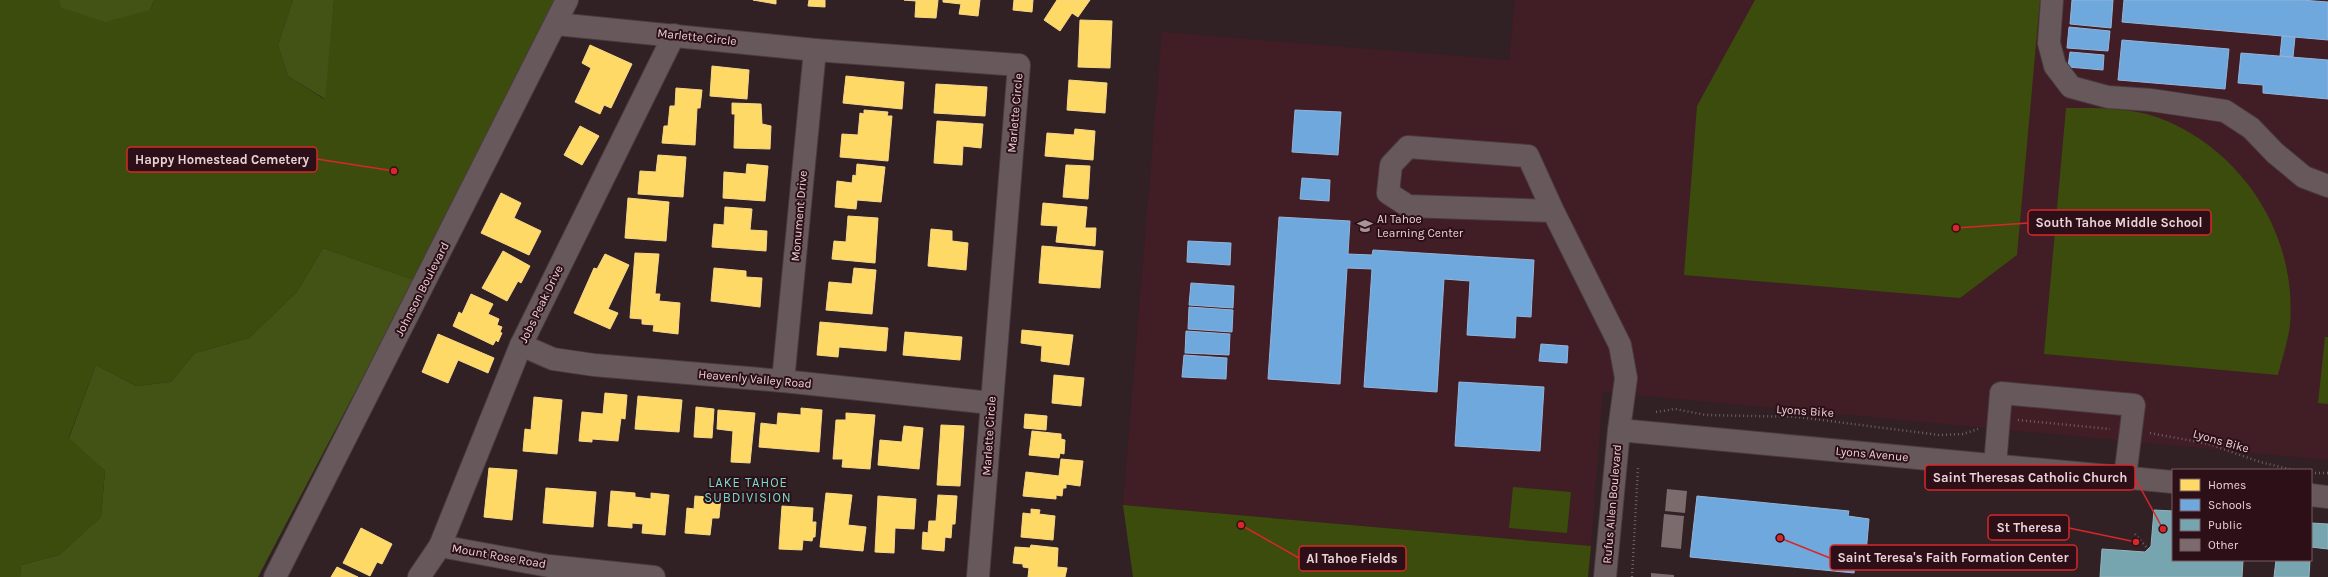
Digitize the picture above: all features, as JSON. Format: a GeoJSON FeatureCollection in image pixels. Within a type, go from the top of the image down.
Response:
{"type":"FeatureCollection","features":[{"type":"Feature","properties":{"kind":"street","name":"Johnson Boulevard"},"geometry":{"type":"LineString","coordinates":[[275,577],[567,0]]}},
{"type":"Feature","properties":{"kind":"street"},"geometry":{"type":"LineString","coordinates":[[2052,0],[2049,43],[2055,66],[2071,87],[2108,97],[2158,101],[2225,110],[2251,128],[2275,153],[2304,177],[2328,186]]}},
{"type":"Feature","properties":{"kind":"street","name":"Marlette Circle"},"geometry":{"type":"LineString","coordinates":[[556,24],[815,50],[1019,65],[978,577]]}},
{"type":"Feature","properties":{"kind":"street","name":"Jobs Peak Drive"},"geometry":{"type":"LineString","coordinates":[[419,577],[440,546],[521,345],[674,35]]}},
{"type":"Feature","properties":{"kind":"street","name":"Monument Drive"},"geometry":{"type":"LineString","coordinates":[[784,381],[815,50]]}},
{"type":"Feature","properties":{"kind":"street","name":"Rufus Allen Boulevard"},"geometry":{"type":"LineString","coordinates":[[1553,211],[1408,206],[1388,193],[1391,165],[1408,147],[1528,156],[1553,211],[1620,345],[1626,378],[1619,430],[1605,577]]}},
{"type":"Feature","properties":{"kind":"street","name":"Heavenly Valley Road"},"geometry":{"type":"LineString","coordinates":[[521,345],[554,359],[594,365],[784,381],[991,403]]}},
{"type":"Feature","properties":{"kind":"street"},"geometry":{"type":"LineString","coordinates":[[1995,465],[2001,393],[2134,405],[2125,477]]}},
{"type":"Feature","properties":{"kind":"street","name":"Lyons Avenue"},"geometry":{"type":"LineString","coordinates":[[1619,430],[2172,482]]}},
{"type":"Feature","properties":{"kind":"street"},"geometry":{"type":"LineString","coordinates":[[2312,495],[2328,496]]}},
{"type":"Feature","properties":{"kind":"street","name":"Mount Rose Road"},"geometry":{"type":"LineString","coordinates":[[440,546],[548,566],[654,577]]}},
{"type":"Feature","properties":{"kind":"path","name":"Lyons Bike"},"geometry":{"type":"LineString","coordinates":[[1653,414],[1675,410],[1706,415],[1798,417],[1939,435],[1963,434],[1984,426]]}},
{"type":"Feature","properties":{"kind":"path"},"geometry":{"type":"LineString","coordinates":[[2010,419],[2113,429]]}},
{"type":"Feature","properties":{"kind":"path","name":"Lyons Bike"},"geometry":{"type":"LineString","coordinates":[[2142,432],[2209,444],[2260,462],[2289,469]]}},
{"type":"Feature","properties":{"kind":"path"},"geometry":{"type":"LineString","coordinates":[[1632,577],[1638,461]]}},
{"type":"Feature","properties":{"kind":"path"},"geometry":{"type":"LineString","coordinates":[[2312,473],[2328,473]]}},
{"type":"Feature","properties":{"kind":"path"},"geometry":{"type":"LineString","coordinates":[[2135,534],[2148,549]]}},
{"type":"Feature","properties":{"kind":"shaded area"},"geometry":{"type":"Polygon","coordinates":[[[1515,0],[2328,0],[2328,460],[1603,392],[1591,546],[1123,505],[1162,32],[1509,60],[1515,0]]]}},
{"type":"Feature","properties":{"kind":"green space"},"geometry":{"type":"Polygon","coordinates":[[[0,0],[59,0],[60,7],[150,10],[154,0],[293,0],[278,45],[288,76],[324,99],[334,0],[558,0],[414,280],[323,248],[297,292],[249,338],[195,353],[171,382],[136,386],[96,365],[69,437],[105,471],[101,517],[59,555],[21,565],[20,577],[0,577],[0,0]]]}},
{"type":"Feature","properties":{"kind":"green space"},"geometry":{"type":"Polygon","coordinates":[[[59,0],[154,0],[150,10],[105,22],[60,7],[59,0]]]}},
{"type":"Feature","properties":{"kind":"green space"},"geometry":{"type":"Polygon","coordinates":[[[293,0],[334,0],[325,99],[288,76],[278,45],[293,0]]]}},
{"type":"Feature","properties":{"kind":"green space"},"geometry":{"type":"Polygon","coordinates":[[[1755,0],[2040,0],[2017,255],[1960,298],[1684,275],[1697,106],[1755,0]]]}},
{"type":"Feature","properties":{"kind":"green space"},"geometry":{"type":"Polygon","coordinates":[[[2066,108],[2117,109],[2155,116],[2196,136],[2221,155],[2243,178],[2261,204],[2275,231],[2285,261],[2290,293],[2290,325],[2278,375],[2044,354],[2066,108]]]}},
{"type":"Feature","properties":{"kind":"green space"},"geometry":{"type":"Polygon","coordinates":[[[323,248],[414,280],[258,577],[20,577],[21,565],[59,555],[101,517],[105,471],[69,438],[96,365],[136,386],[171,382],[195,353],[249,338],[297,292],[323,248]]]}},
{"type":"Feature","properties":{"kind":"green space"},"geometry":{"type":"Polygon","coordinates":[[[2325,337],[2328,337],[2328,404],[2318,403],[2325,337]]]}},
{"type":"Feature","properties":{"kind":"green space"},"geometry":{"type":"Polygon","coordinates":[[[1513,487],[1571,492],[1567,533],[1509,528],[1513,487]]]}},
{"type":"Feature","properties":{"kind":"green space"},"geometry":{"type":"Polygon","coordinates":[[[1123,505],[1591,546],[1588,577],[1133,577],[1123,505]]]}},
{"type":"Feature","properties":{"kind":"building: Homes"},"geometry":{"type":"Polygon","coordinates":[[[753,0],[776,0],[776,4],[753,0]]]}},
{"type":"Feature","properties":{"kind":"building: Homes"},"geometry":{"type":"Polygon","coordinates":[[[809,0],[825,0],[825,7],[808,6],[809,0]]]}},
{"type":"Feature","properties":{"kind":"building: Homes"},"geometry":{"type":"Polygon","coordinates":[[[904,0],[938,0],[936,18],[915,17],[916,1],[904,0]]]}},
{"type":"Feature","properties":{"kind":"building: Homes"},"geometry":{"type":"Polygon","coordinates":[[[943,0],[980,0],[978,16],[959,14],[961,4],[943,2],[943,0]]]}},
{"type":"Feature","properties":{"kind":"building: Homes"},"geometry":{"type":"Polygon","coordinates":[[[1014,0],[1033,0],[1032,12],[1013,10],[1014,0]]]}},
{"type":"Feature","properties":{"kind":"building: Homes"},"geometry":{"type":"Polygon","coordinates":[[[1057,0],[1090,0],[1078,17],[1072,13],[1060,31],[1044,20],[1057,0]]]}},
{"type":"Feature","properties":{"kind":"building: Homes"},"geometry":{"type":"Polygon","coordinates":[[[1080,20],[1112,21],[1110,68],[1078,67],[1080,20]]]}},
{"type":"Feature","properties":{"kind":"building: Homes"},"geometry":{"type":"Polygon","coordinates":[[[590,45],[632,64],[611,108],[604,105],[600,114],[575,102],[591,68],[582,63],[590,45]]]}},
{"type":"Feature","properties":{"kind":"building: Homes"},"geometry":{"type":"Polygon","coordinates":[[[712,66],[749,70],[747,99],[710,96],[712,66]]]}},
{"type":"Feature","properties":{"kind":"building: Homes"},"geometry":{"type":"Polygon","coordinates":[[[846,76],[904,82],[902,109],[843,103],[846,76]]]}},
{"type":"Feature","properties":{"kind":"building: Homes"},"geometry":{"type":"Polygon","coordinates":[[[1069,80],[1107,83],[1105,113],[1067,110],[1069,80]]]}},
{"type":"Feature","properties":{"kind":"building: Homes"},"geometry":{"type":"Polygon","coordinates":[[[936,84],[987,87],[985,116],[934,113],[936,84]]]}},
{"type":"Feature","properties":{"kind":"building: Homes"},"geometry":{"type":"Polygon","coordinates":[[[676,88],[702,90],[700,108],[697,108],[695,145],[662,143],[664,126],[668,126],[670,106],[675,106],[676,88]]]}},
{"type":"Feature","properties":{"kind":"building: Homes"},"geometry":{"type":"Polygon","coordinates":[[[732,103],[761,104],[762,124],[771,126],[770,149],[734,148],[735,114],[732,114],[732,103]]]}},
{"type":"Feature","properties":{"kind":"building: Homes"},"geometry":{"type":"Polygon","coordinates":[[[864,110],[888,112],[887,116],[892,116],[888,161],[840,157],[842,134],[858,135],[860,113],[864,114],[864,110]]]}},
{"type":"Feature","properties":{"kind":"building: Homes"},"geometry":{"type":"Polygon","coordinates":[[[937,121],[983,124],[981,148],[963,146],[962,165],[934,163],[937,121]]]}},
{"type":"Feature","properties":{"kind":"building: Homes"},"geometry":{"type":"Polygon","coordinates":[[[580,126],[599,136],[582,165],[564,155],[580,126]]]}},
{"type":"Feature","properties":{"kind":"building: Homes"},"geometry":{"type":"Polygon","coordinates":[[[1075,129],[1095,131],[1093,160],[1045,156],[1047,133],[1074,135],[1075,129]]]}},
{"type":"Feature","properties":{"kind":"building: Homes"},"geometry":{"type":"Polygon","coordinates":[[[658,155],[686,157],[683,197],[638,194],[640,171],[656,172],[658,155]]]}},
{"type":"Feature","properties":{"kind":"building: Homes"},"geometry":{"type":"Polygon","coordinates":[[[747,164],[768,166],[765,201],[723,198],[724,172],[746,174],[747,164]]]}},
{"type":"Feature","properties":{"kind":"building: Homes"},"geometry":{"type":"Polygon","coordinates":[[[857,164],[885,167],[881,202],[857,200],[856,209],[835,207],[837,181],[852,183],[853,175],[856,176],[857,164]]]}},
{"type":"Feature","properties":{"kind":"building: Homes"},"geometry":{"type":"Polygon","coordinates":[[[1066,165],[1090,166],[1088,199],[1063,197],[1066,165]]]}},
{"type":"Feature","properties":{"kind":"building: Homes"},"geometry":{"type":"Polygon","coordinates":[[[501,193],[521,203],[514,218],[541,231],[529,255],[481,233],[501,193]]]}},
{"type":"Feature","properties":{"kind":"building: Homes"},"geometry":{"type":"Polygon","coordinates":[[[628,198],[669,202],[666,241],[625,238],[628,198]]]}},
{"type":"Feature","properties":{"kind":"building: Homes"},"geometry":{"type":"Polygon","coordinates":[[[1043,203],[1087,207],[1085,228],[1096,228],[1095,246],[1056,242],[1058,226],[1041,225],[1043,203]]]}},
{"type":"Feature","properties":{"kind":"building: Homes"},"geometry":{"type":"Polygon","coordinates":[[[725,207],[752,209],[750,230],[767,231],[766,251],[712,247],[714,224],[724,225],[725,207]]]}},
{"type":"Feature","properties":{"kind":"building: Homes"},"geometry":{"type":"Polygon","coordinates":[[[848,216],[878,218],[875,263],[832,259],[834,241],[846,242],[848,216]]]}},
{"type":"Feature","properties":{"kind":"building: Homes"},"geometry":{"type":"Polygon","coordinates":[[[931,229],[952,231],[952,241],[968,243],[966,270],[928,266],[931,229]]]}},
{"type":"Feature","properties":{"kind":"building: Homes"},"geometry":{"type":"Polygon","coordinates":[[[1042,246],[1103,251],[1100,288],[1039,283],[1042,246]]]}},
{"type":"Feature","properties":{"kind":"building: Homes"},"geometry":{"type":"Polygon","coordinates":[[[503,251],[530,266],[521,283],[518,281],[507,301],[482,288],[503,251]]]}},
{"type":"Feature","properties":{"kind":"building: Homes"},"geometry":{"type":"Polygon","coordinates":[[[635,253],[659,254],[655,294],[660,294],[659,301],[680,303],[678,334],[653,331],[654,325],[642,324],[642,319],[630,318],[635,253]]]}},
{"type":"Feature","properties":{"kind":"building: Homes"},"geometry":{"type":"Polygon","coordinates":[[[605,254],[629,265],[608,309],[618,313],[610,329],[574,313],[594,268],[597,269],[605,254]]]}},
{"type":"Feature","properties":{"kind":"building: Homes"},"geometry":{"type":"Polygon","coordinates":[[[714,268],[746,271],[746,277],[762,278],[760,307],[711,301],[714,268]]]}},
{"type":"Feature","properties":{"kind":"building: Homes"},"geometry":{"type":"Polygon","coordinates":[[[854,268],[876,270],[872,314],[826,310],[829,282],[852,284],[854,268]]]}},
{"type":"Feature","properties":{"kind":"building: Homes"},"geometry":{"type":"Polygon","coordinates":[[[471,294],[493,304],[488,314],[499,319],[497,325],[502,327],[500,332],[502,333],[498,342],[496,340],[493,345],[453,326],[459,312],[462,314],[471,294]]]}},
{"type":"Feature","properties":{"kind":"building: Homes"},"geometry":{"type":"Polygon","coordinates":[[[820,322],[888,328],[886,351],[839,347],[838,357],[817,355],[820,322]]]}},
{"type":"Feature","properties":{"kind":"building: Homes"},"geometry":{"type":"Polygon","coordinates":[[[1022,330],[1073,335],[1069,365],[1041,361],[1042,346],[1021,343],[1022,330]]]}},
{"type":"Feature","properties":{"kind":"building: Homes"},"geometry":{"type":"Polygon","coordinates":[[[905,332],[962,337],[960,360],[903,355],[905,332]]]}},
{"type":"Feature","properties":{"kind":"building: Homes"},"geometry":{"type":"Polygon","coordinates":[[[438,334],[494,358],[488,373],[458,360],[448,383],[422,372],[438,334]]]}},
{"type":"Feature","properties":{"kind":"building: Homes"},"geometry":{"type":"Polygon","coordinates":[[[1054,375],[1084,378],[1081,406],[1052,403],[1054,375]]]}},
{"type":"Feature","properties":{"kind":"building: Homes"},"geometry":{"type":"Polygon","coordinates":[[[605,393],[627,395],[625,419],[621,418],[618,441],[592,439],[592,442],[579,441],[582,412],[603,414],[605,393]]]}},
{"type":"Feature","properties":{"kind":"building: Homes"},"geometry":{"type":"Polygon","coordinates":[[[638,396],[682,400],[679,432],[635,429],[638,396]]]}},
{"type":"Feature","properties":{"kind":"building: Homes"},"geometry":{"type":"Polygon","coordinates":[[[534,397],[562,400],[557,454],[523,451],[525,429],[531,430],[534,397]]]}},
{"type":"Feature","properties":{"kind":"building: Homes"},"geometry":{"type":"Polygon","coordinates":[[[696,407],[714,409],[712,438],[694,437],[696,407]]]}},
{"type":"Feature","properties":{"kind":"building: Homes"},"geometry":{"type":"Polygon","coordinates":[[[801,408],[822,410],[819,452],[759,447],[761,423],[777,425],[778,413],[801,415],[801,408]]]}},
{"type":"Feature","properties":{"kind":"building: Homes"},"geometry":{"type":"Polygon","coordinates":[[[718,410],[755,413],[750,463],[731,462],[733,431],[717,429],[718,410]]]}},
{"type":"Feature","properties":{"kind":"building: Homes"},"geometry":{"type":"Polygon","coordinates":[[[846,413],[875,415],[870,469],[842,467],[843,459],[833,459],[836,420],[846,420],[846,413]]]}},
{"type":"Feature","properties":{"kind":"building: Homes"},"geometry":{"type":"Polygon","coordinates":[[[1025,414],[1047,416],[1046,430],[1024,428],[1025,414]]]}},
{"type":"Feature","properties":{"kind":"building: Homes"},"geometry":{"type":"Polygon","coordinates":[[[941,425],[964,426],[960,486],[937,485],[941,425]]]}},
{"type":"Feature","properties":{"kind":"building: Homes"},"geometry":{"type":"Polygon","coordinates":[[[904,426],[923,428],[919,469],[878,465],[880,440],[902,442],[904,426]]]}},
{"type":"Feature","properties":{"kind":"building: Homes"},"geometry":{"type":"Polygon","coordinates":[[[1032,431],[1061,434],[1061,439],[1065,440],[1064,454],[1060,453],[1059,458],[1029,455],[1032,431]]]}},
{"type":"Feature","properties":{"kind":"building: Homes"},"geometry":{"type":"Polygon","coordinates":[[[1061,459],[1083,461],[1080,486],[1066,484],[1066,488],[1063,488],[1062,496],[1056,495],[1056,499],[1023,496],[1026,472],[1059,476],[1061,459]]]}},
{"type":"Feature","properties":{"kind":"building: Homes"},"geometry":{"type":"Polygon","coordinates":[[[489,468],[517,470],[512,520],[484,517],[489,468]]]}},
{"type":"Feature","properties":{"kind":"building: Homes"},"geometry":{"type":"Polygon","coordinates":[[[546,488],[596,492],[593,527],[543,523],[546,488]]]}},
{"type":"Feature","properties":{"kind":"building: Homes"},"geometry":{"type":"Polygon","coordinates":[[[611,491],[635,493],[635,497],[651,499],[651,493],[669,495],[665,535],[642,533],[643,524],[632,523],[632,528],[608,526],[611,491]]]}},
{"type":"Feature","properties":{"kind":"building: Homes"},"geometry":{"type":"Polygon","coordinates":[[[826,493],[852,495],[848,525],[866,527],[863,551],[820,547],[826,493]]]}},
{"type":"Feature","properties":{"kind":"building: Homes"},"geometry":{"type":"Polygon","coordinates":[[[938,495],[957,496],[955,524],[952,524],[951,538],[945,537],[944,551],[922,549],[923,532],[928,533],[929,521],[936,521],[938,495]]]}},
{"type":"Feature","properties":{"kind":"building: Homes"},"geometry":{"type":"Polygon","coordinates":[[[695,496],[721,498],[719,518],[712,518],[710,535],[685,533],[687,508],[694,509],[695,496]]]}},
{"type":"Feature","properties":{"kind":"building: Homes"},"geometry":{"type":"Polygon","coordinates":[[[878,496],[916,499],[914,529],[895,528],[894,553],[875,552],[878,496]]]}},
{"type":"Feature","properties":{"kind":"building: Homes"},"geometry":{"type":"Polygon","coordinates":[[[782,506],[813,508],[812,522],[816,522],[815,537],[813,537],[812,541],[803,540],[802,550],[779,549],[782,506]]]}},
{"type":"Feature","properties":{"kind":"building: Homes"},"geometry":{"type":"Polygon","coordinates":[[[1031,509],[1040,510],[1039,514],[1055,516],[1053,540],[1021,537],[1023,513],[1031,514],[1031,509]]]}},
{"type":"Feature","properties":{"kind":"building: Homes"},"geometry":{"type":"Polygon","coordinates":[[[361,528],[392,544],[382,564],[377,562],[370,576],[343,563],[361,528]]]}},
{"type":"Feature","properties":{"kind":"building: Homes"},"geometry":{"type":"Polygon","coordinates":[[[1031,545],[1058,548],[1057,567],[1067,568],[1065,577],[1028,577],[1029,568],[1023,567],[1023,564],[1013,563],[1015,547],[1030,548],[1031,545]]]}},
{"type":"Feature","properties":{"kind":"building: Homes"},"geometry":{"type":"Polygon","coordinates":[[[337,567],[358,577],[331,577],[337,567]]]}},
{"type":"Feature","properties":{"kind":"building: Schools"},"geometry":{"type":"Polygon","coordinates":[[[2072,0],[2113,0],[2111,28],[2070,24],[2072,0]]]}},
{"type":"Feature","properties":{"kind":"building: Schools"},"geometry":{"type":"Polygon","coordinates":[[[2124,0],[2301,0],[2328,2],[2328,40],[2122,22],[2124,0]]]}},
{"type":"Feature","properties":{"kind":"building: Schools"},"geometry":{"type":"Polygon","coordinates":[[[2069,27],[2110,31],[2108,51],[2067,48],[2069,27]]]}},
{"type":"Feature","properties":{"kind":"building: Schools"},"geometry":{"type":"Polygon","coordinates":[[[2282,36],[2295,37],[2293,57],[2280,56],[2282,36]]]}},
{"type":"Feature","properties":{"kind":"building: Schools"},"geometry":{"type":"Polygon","coordinates":[[[2122,40],[2229,49],[2225,89],[2118,80],[2122,40]]]}},
{"type":"Feature","properties":{"kind":"building: Schools"},"geometry":{"type":"Polygon","coordinates":[[[2070,52],[2104,55],[2103,70],[2068,67],[2070,52]]]}},
{"type":"Feature","properties":{"kind":"building: Schools"},"geometry":{"type":"Polygon","coordinates":[[[2241,53],[2328,60],[2328,99],[2263,93],[2263,85],[2238,83],[2241,53]]]}},
{"type":"Feature","properties":{"kind":"building: Schools"},"geometry":{"type":"Polygon","coordinates":[[[1295,110],[1341,112],[1338,155],[1292,152],[1295,110]]]}},
{"type":"Feature","properties":{"kind":"building: Schools"},"geometry":{"type":"Polygon","coordinates":[[[1302,178],[1330,180],[1329,201],[1300,199],[1302,178]]]}},
{"type":"Feature","properties":{"kind":"building: Schools"},"geometry":{"type":"Polygon","coordinates":[[[1279,217],[1350,221],[1348,254],[1372,255],[1373,250],[1534,260],[1531,317],[1516,316],[1515,338],[1467,335],[1470,281],[1444,279],[1437,392],[1364,387],[1372,269],[1347,268],[1340,384],[1268,379],[1279,217]]]}},
{"type":"Feature","properties":{"kind":"building: Schools"},"geometry":{"type":"Polygon","coordinates":[[[1188,241],[1231,243],[1230,265],[1187,262],[1188,241]]]}},
{"type":"Feature","properties":{"kind":"building: Schools"},"geometry":{"type":"Polygon","coordinates":[[[1191,283],[1234,286],[1233,308],[1189,305],[1191,283]]]}},
{"type":"Feature","properties":{"kind":"building: Schools"},"geometry":{"type":"Polygon","coordinates":[[[1189,307],[1233,310],[1232,332],[1188,329],[1189,307]]]}},
{"type":"Feature","properties":{"kind":"building: Schools"},"geometry":{"type":"Polygon","coordinates":[[[1186,331],[1230,334],[1229,355],[1185,353],[1186,331]]]}},
{"type":"Feature","properties":{"kind":"building: Schools"},"geometry":{"type":"Polygon","coordinates":[[[1541,344],[1568,346],[1567,363],[1539,361],[1541,344]]]}},
{"type":"Feature","properties":{"kind":"building: Schools"},"geometry":{"type":"Polygon","coordinates":[[[1184,355],[1227,358],[1226,379],[1182,377],[1184,355]]]}},
{"type":"Feature","properties":{"kind":"building: Schools"},"geometry":{"type":"Polygon","coordinates":[[[1459,382],[1544,387],[1540,451],[1455,446],[1459,382]]]}},
{"type":"Feature","properties":{"kind":"building: Schools"},"geometry":{"type":"Polygon","coordinates":[[[1697,496],[1849,511],[1848,516],[1869,519],[1865,565],[1855,564],[1854,573],[1690,557],[1697,496]]]}},
{"type":"Feature","properties":{"kind":"building: Public"},"geometry":{"type":"Polygon","coordinates":[[[2154,510],[2172,511],[2172,561],[2243,561],[2242,577],[2100,577],[2102,549],[2145,552],[2151,546],[2154,510]]]}},
{"type":"Feature","properties":{"kind":"building: Public"},"geometry":{"type":"Polygon","coordinates":[[[2312,523],[2328,524],[2328,549],[2312,547],[2312,523]]]}},
{"type":"Feature","properties":{"kind":"building: Public"},"geometry":{"type":"Polygon","coordinates":[[[2276,561],[2310,561],[2309,577],[2274,577],[2276,561]]]}},
{"type":"Feature","properties":{"kind":"building: Other"},"geometry":{"type":"Polygon","coordinates":[[[1667,489],[1687,491],[1685,513],[1665,511],[1667,489]]]}},
{"type":"Feature","properties":{"kind":"building: Other"},"geometry":{"type":"Polygon","coordinates":[[[1664,514],[1684,516],[1681,549],[1661,547],[1664,514]]]}},
{"type":"Feature","properties":{"kind":"building: Other"},"geometry":{"type":"Polygon","coordinates":[[[1651,573],[1674,575],[1674,577],[1651,577],[1651,573]]]}},
{"type":"Feature","properties":{"kind":"place","name":"Happy Homestead Cemetery"},"geometry":{"type":"Point","coordinates":[394,171]}},
{"type":"Feature","properties":{"kind":"place","name":"Al Tahoe Learning Center"},"geometry":{"type":"Point","coordinates":[1365,226]}},
{"type":"Feature","properties":{"kind":"place","name":"South Tahoe Middle School"},"geometry":{"type":"Point","coordinates":[1956,228]}},
{"type":"Feature","properties":{"kind":"place","name":"Al Tahoe Fields"},"geometry":{"type":"Point","coordinates":[1241,525]}},
{"type":"Feature","properties":{"kind":"place","name":"Saint Theresas Catholic Church"},"geometry":{"type":"Point","coordinates":[2163,529]}},
{"type":"Feature","properties":{"kind":"place","name":"Saint Teresa's Faith Formation Center"},"geometry":{"type":"Point","coordinates":[1780,538]}},
{"type":"Feature","properties":{"kind":"place","name":"St Theresa"},"geometry":{"type":"Point","coordinates":[2136,542]}},
{"type":"Feature","properties":{"kind":"district","name":"LAKE TAHOE SUBDIVISION"},"geometry":{"type":"Point","coordinates":[748,490]}}]}
